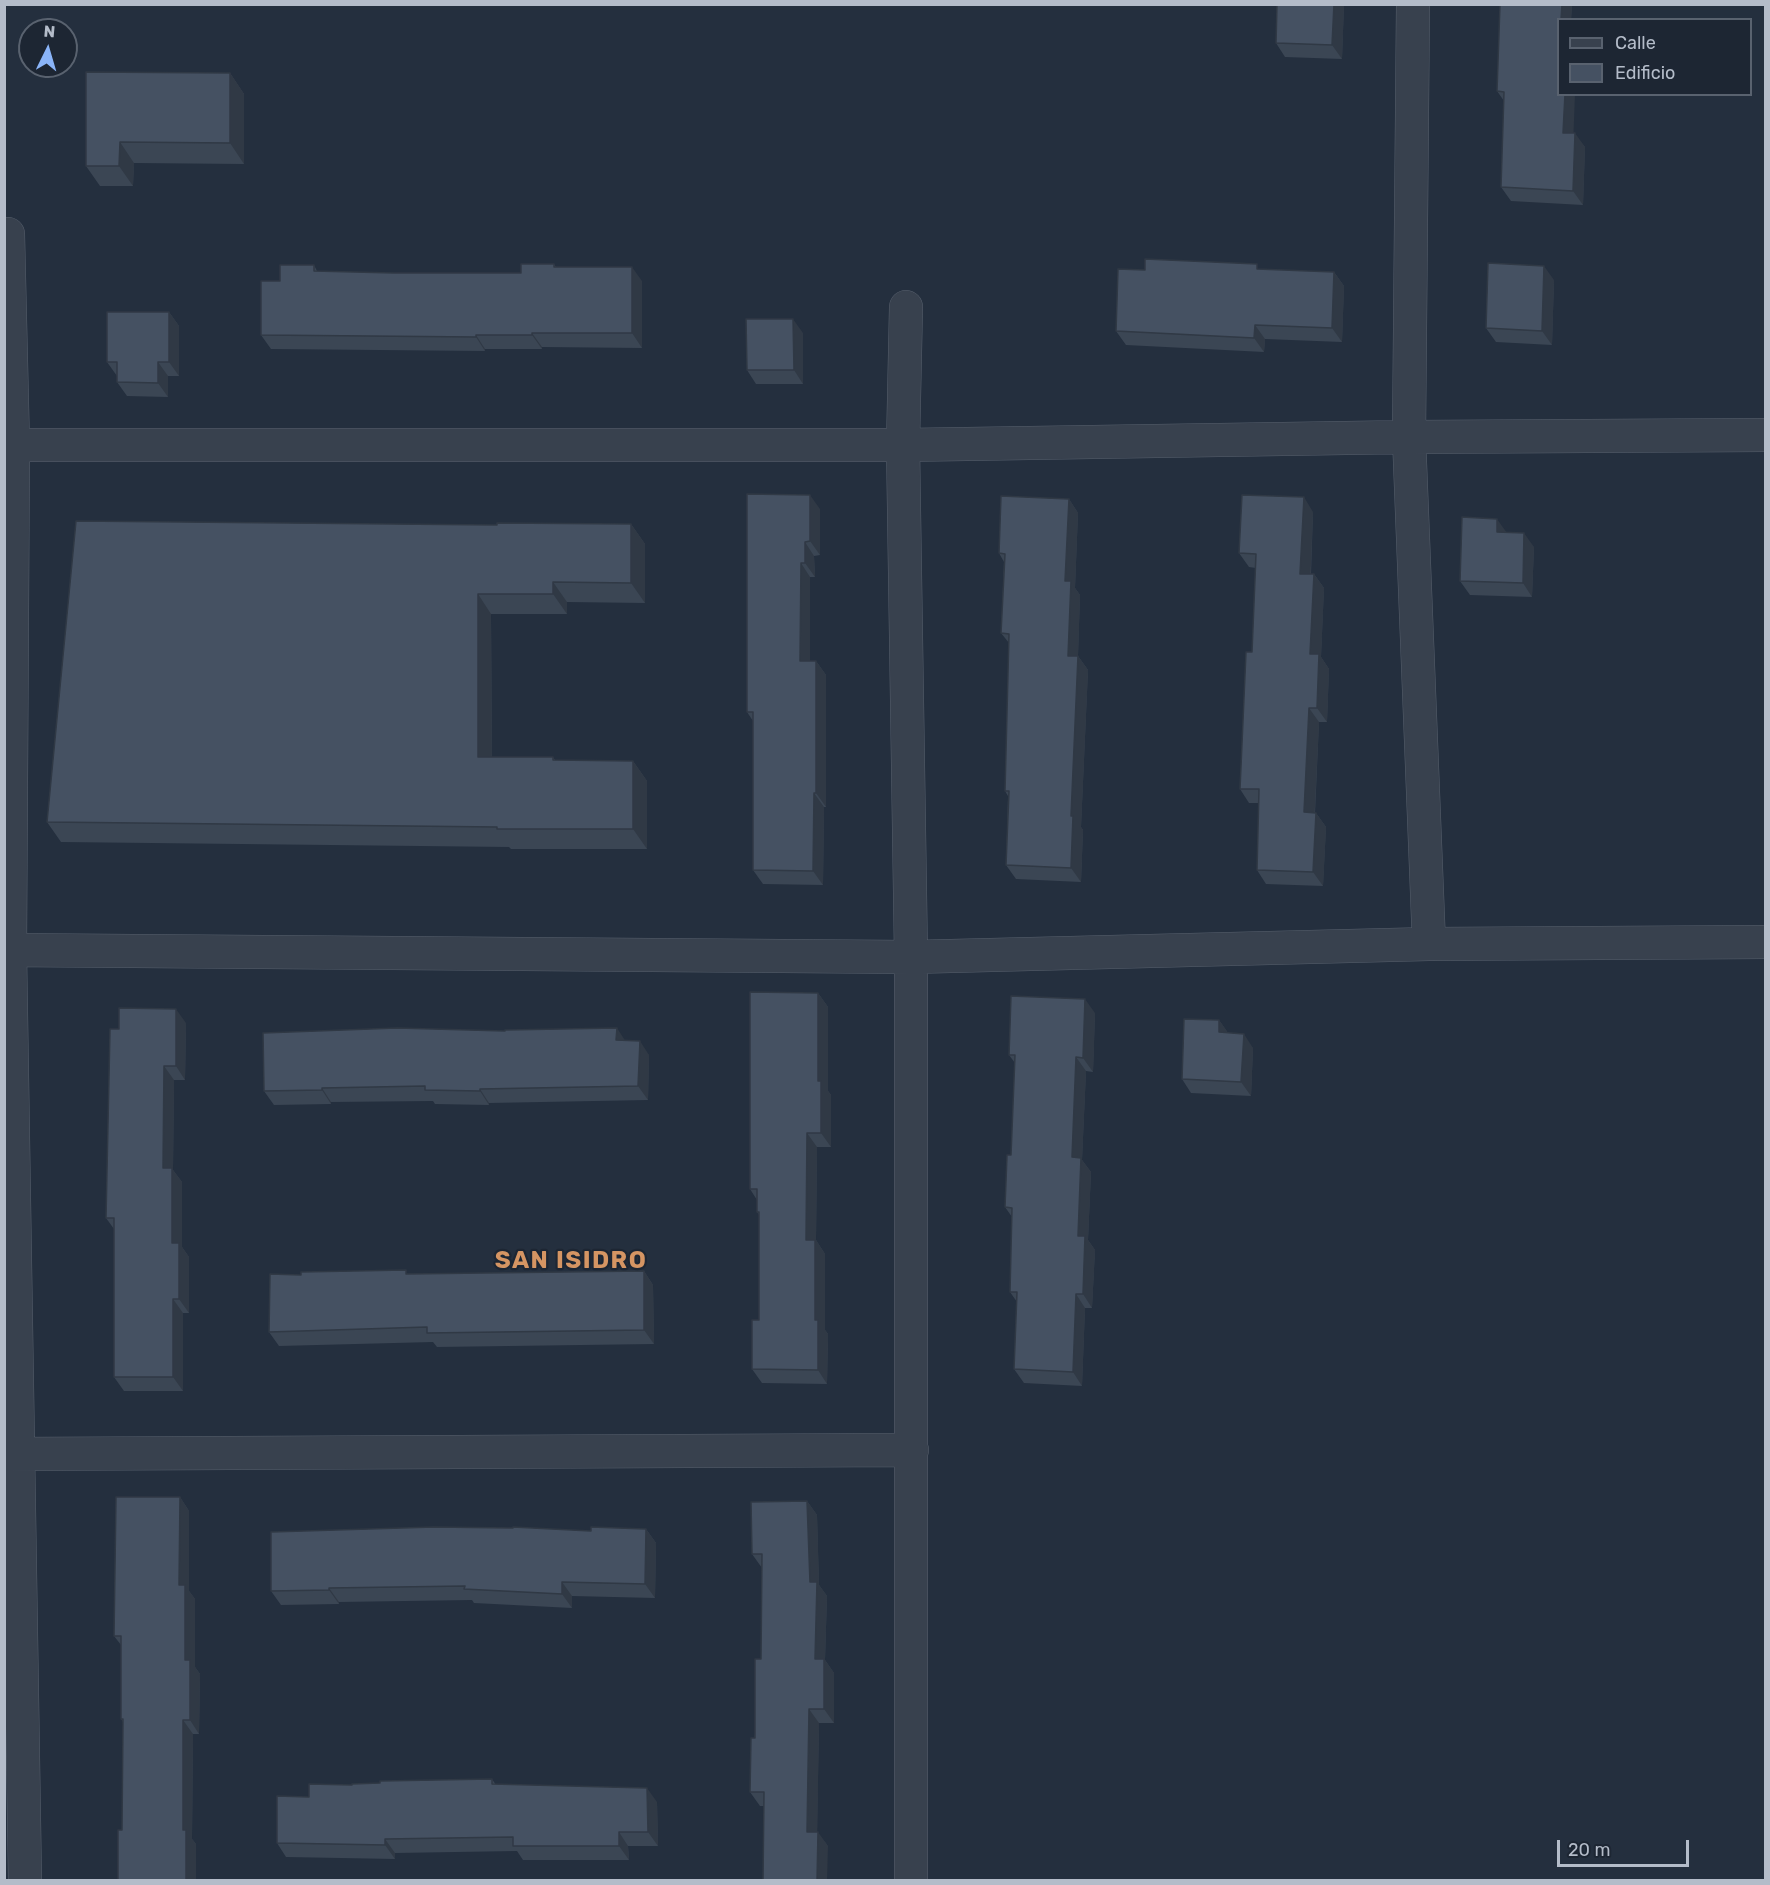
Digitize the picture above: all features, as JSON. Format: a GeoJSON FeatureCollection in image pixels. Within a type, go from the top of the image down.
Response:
{"type":"FeatureCollection","features":[{"type":"Feature","properties":{"kind":"street"},"geometry":{"type":"LineString","coordinates":[[1413,4],[1409,437],[1430,944]]}},
{"type":"Feature","properties":{"kind":"street"},"geometry":{"type":"LineString","coordinates":[[8,234],[7,950],[11,1454],[25,1881]]}},
{"type":"Feature","properties":{"kind":"street"},"geometry":{"type":"LineString","coordinates":[[906,307],[903,445],[911,957],[911,1881]]}},
{"type":"Feature","properties":{"kind":"street"},"geometry":{"type":"LineString","coordinates":[[9,445],[903,445],[1409,437],[1766,435]]}},
{"type":"Feature","properties":{"kind":"street"},"geometry":{"type":"LineString","coordinates":[[7,950],[911,957],[1430,944],[1766,942]]}},
{"type":"Feature","properties":{"kind":"street"},"geometry":{"type":"LineString","coordinates":[[11,1454],[912,1450]]}},
{"type":"Feature","properties":{"kind":"building"},"geometry":{"type":"Polygon","coordinates":[[[1277,4],[1334,4],[1332,45],[1276,43],[1277,4]]]}},
{"type":"Feature","properties":{"kind":"building"},"geometry":{"type":"Polygon","coordinates":[[[1500,4],[1562,4],[1561,18],[1557,18],[1557,96],[1565,96],[1563,133],[1575,133],[1573,191],[1501,187],[1504,92],[1497,91],[1500,4]]]}},
{"type":"Feature","properties":{"kind":"building"},"geometry":{"type":"Polygon","coordinates":[[[86,72],[230,73],[230,143],[120,142],[119,166],[86,166],[86,72]]]}},
{"type":"Feature","properties":{"kind":"building"},"geometry":{"type":"Polygon","coordinates":[[[1145,259],[1257,264],[1257,269],[1334,272],[1332,328],[1255,325],[1254,338],[1116,331],[1118,269],[1145,270],[1145,259]]]}},
{"type":"Feature","properties":{"kind":"building"},"geometry":{"type":"Polygon","coordinates":[[[1488,263],[1544,266],[1542,331],[1486,328],[1488,263]]]}},
{"type":"Feature","properties":{"kind":"building"},"geometry":{"type":"Polygon","coordinates":[[[521,264],[554,264],[554,267],[632,267],[632,333],[532,333],[532,335],[476,335],[476,337],[261,335],[261,281],[280,281],[280,265],[314,265],[314,271],[521,273],[521,264]]]}},
{"type":"Feature","properties":{"kind":"building"},"geometry":{"type":"Polygon","coordinates":[[[107,312],[169,312],[169,362],[158,362],[158,383],[117,382],[117,362],[107,362],[107,312]]]}},
{"type":"Feature","properties":{"kind":"building"},"geometry":{"type":"Polygon","coordinates":[[[746,319],[793,319],[794,370],[747,370],[746,319]]]}},
{"type":"Feature","properties":{"kind":"building"},"geometry":{"type":"Polygon","coordinates":[[[747,494],[810,495],[810,541],[805,542],[805,563],[801,563],[800,661],[816,661],[816,793],[814,793],[813,871],[753,870],[753,712],[747,712],[747,494]]]}},
{"type":"Feature","properties":{"kind":"building"},"geometry":{"type":"Polygon","coordinates":[[[1242,495],[1304,497],[1300,574],[1314,574],[1310,654],[1319,654],[1317,708],[1309,708],[1304,812],[1316,813],[1313,872],[1257,870],[1259,789],[1240,789],[1246,652],[1252,652],[1256,554],[1239,553],[1242,495]]]}},
{"type":"Feature","properties":{"kind":"building"},"geometry":{"type":"Polygon","coordinates":[[[1001,496],[1069,499],[1065,581],[1071,581],[1068,656],[1078,656],[1071,868],[1006,865],[1009,791],[1005,791],[1009,634],[1001,633],[1005,554],[999,553],[1001,496]]]}},
{"type":"Feature","properties":{"kind":"building"},"geometry":{"type":"Polygon","coordinates":[[[1462,517],[1497,519],[1497,532],[1524,533],[1523,583],[1460,581],[1462,517]]]}},
{"type":"Feature","properties":{"kind":"building"},"geometry":{"type":"Polygon","coordinates":[[[76,521],[631,524],[631,583],[553,582],[553,594],[478,594],[478,757],[553,757],[553,760],[633,761],[633,829],[47,822],[76,521]]]}},
{"type":"Feature","properties":{"kind":"building"},"geometry":{"type":"Polygon","coordinates":[[[750,992],[818,993],[818,1081],[821,1081],[821,1133],[807,1133],[806,1240],[815,1240],[815,1320],[818,1320],[818,1370],[752,1369],[752,1320],[759,1320],[759,1212],[757,1212],[757,1189],[750,1189],[750,992]]]}},
{"type":"Feature","properties":{"kind":"building"},"geometry":{"type":"Polygon","coordinates":[[[1011,996],[1085,999],[1083,1058],[1076,1057],[1072,1157],[1081,1158],[1078,1236],[1085,1236],[1083,1294],[1076,1294],[1073,1372],[1014,1369],[1017,1292],[1010,1292],[1012,1208],[1005,1207],[1007,1155],[1011,1155],[1015,1055],[1009,1055],[1011,996]]]}},
{"type":"Feature","properties":{"kind":"building"},"geometry":{"type":"Polygon","coordinates":[[[119,1008],[176,1009],[176,1066],[164,1066],[163,1168],[172,1168],[172,1243],[179,1243],[179,1299],[173,1299],[173,1377],[114,1377],[114,1218],[106,1218],[110,1029],[119,1029],[119,1008]]]}},
{"type":"Feature","properties":{"kind":"building"},"geometry":{"type":"Polygon","coordinates":[[[1184,1019],[1219,1020],[1219,1032],[1244,1034],[1241,1082],[1182,1079],[1184,1019]]]}},
{"type":"Feature","properties":{"kind":"building"},"geometry":{"type":"Polygon","coordinates":[[[397,1028],[505,1031],[617,1028],[616,1040],[640,1041],[638,1086],[480,1089],[480,1091],[425,1090],[425,1086],[264,1091],[263,1033],[397,1028]]]}},
{"type":"Feature","properties":{"kind":"building"},"geometry":{"type":"Polygon","coordinates":[[[406,1270],[406,1274],[644,1271],[644,1330],[427,1333],[427,1327],[269,1332],[270,1274],[301,1275],[301,1272],[406,1270]]]}},
{"type":"Feature","properties":{"kind":"building"},"geometry":{"type":"Polygon","coordinates":[[[116,1497],[180,1497],[179,1585],[185,1585],[185,1660],[190,1660],[190,1720],[183,1720],[183,1830],[186,1830],[186,1881],[118,1881],[118,1830],[122,1830],[123,1719],[121,1719],[121,1636],[114,1636],[116,1497]]]}},
{"type":"Feature","properties":{"kind":"building"},"geometry":{"type":"Polygon","coordinates":[[[807,1501],[810,1582],[817,1582],[815,1659],[824,1659],[824,1709],[809,1709],[807,1832],[818,1832],[817,1881],[763,1881],[764,1792],[750,1792],[751,1738],[755,1738],[755,1659],[761,1659],[762,1554],[752,1554],[751,1502],[807,1501]]]}},
{"type":"Feature","properties":{"kind":"building"},"geometry":{"type":"Polygon","coordinates":[[[513,1527],[591,1531],[591,1527],[646,1529],[645,1584],[562,1582],[562,1594],[464,1589],[465,1586],[271,1591],[271,1532],[513,1527]]]}},
{"type":"Feature","properties":{"kind":"building"},"geometry":{"type":"Polygon","coordinates":[[[492,1779],[492,1784],[647,1788],[648,1832],[619,1832],[619,1846],[513,1846],[513,1837],[385,1839],[385,1845],[277,1843],[277,1796],[309,1797],[309,1784],[352,1785],[380,1783],[380,1781],[492,1779]]]}},
{"type":"Feature","properties":{"kind":"district","name":"SAN ISIDRO"},"geometry":{"type":"Point","coordinates":[571,1261]}}]}
